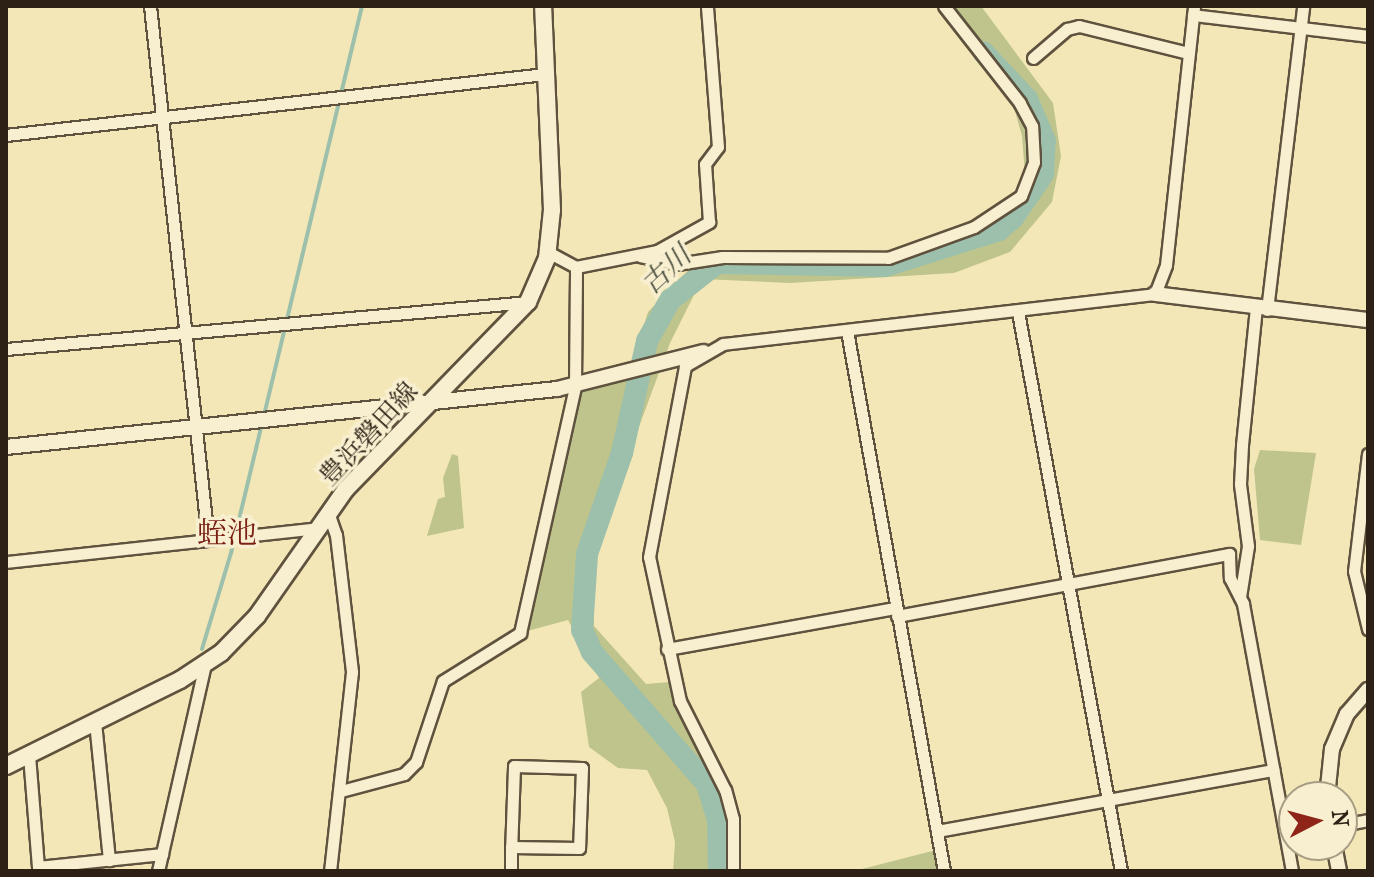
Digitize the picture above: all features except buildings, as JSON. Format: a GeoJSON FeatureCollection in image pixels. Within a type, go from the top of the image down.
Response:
{"type":"FeatureCollection","features":[{"type":"Feature","properties":{"kind":"main road","name":"豊浜磐田線"},"geometry":{"type":"LineString","coordinates":[[6,766],[205,664],[240,636],[346,489],[528,302],[540,285],[548,252],[552,210],[543,6]]}},
{"type":"Feature","properties":{"kind":"street"},"geometry":{"type":"LineString","coordinates":[[150,6],[182,334],[197,425],[208,540]]}},
{"type":"Feature","properties":{"kind":"street"},"geometry":{"type":"LineString","coordinates":[[548,252],[576,267],[640,256],[709,222],[705,164],[718,147],[707,6]]}},
{"type":"Feature","properties":{"kind":"street"},"geometry":{"type":"LineString","coordinates":[[640,256],[677,264],[722,257],[888,258],[974,227],[1021,196],[1034,162],[1032,126],[1020,103],[944,6]]}},
{"type":"Feature","properties":{"kind":"street"},"geometry":{"type":"LineString","coordinates":[[1240,597],[1248,546],[1240,484],[1242,445],[1303,6]]}},
{"type":"Feature","properties":{"kind":"street"},"geometry":{"type":"LineString","coordinates":[[1155,294],[1166,265],[1194,11],[1368,36]]}},
{"type":"Feature","properties":{"kind":"street"},"geometry":{"type":"LineString","coordinates":[[1033,58],[1067,29],[1079,26],[1188,53]]}},
{"type":"Feature","properties":{"kind":"street"},"geometry":{"type":"LineString","coordinates":[[6,135],[545,74]]}},
{"type":"Feature","properties":{"kind":"street"},"geometry":{"type":"LineString","coordinates":[[341,791],[404,774],[416,762],[443,681],[520,633],[575,386],[576,267]]}},
{"type":"Feature","properties":{"kind":"street"},"geometry":{"type":"LineString","coordinates":[[6,447],[575,386],[656,366],[723,344],[1155,294],[1368,320]]}},
{"type":"Feature","properties":{"kind":"street"},"geometry":{"type":"LineString","coordinates":[[6,349],[528,302]]}},
{"type":"Feature","properties":{"kind":"street"},"geometry":{"type":"LineString","coordinates":[[1018,312],[1121,871]]}},
{"type":"Feature","properties":{"kind":"street"},"geometry":{"type":"LineString","coordinates":[[847,331],[944,871]]}},
{"type":"Feature","properties":{"kind":"street"},"geometry":{"type":"LineString","coordinates":[[703,352],[685,366],[677,389],[649,548],[667,649],[680,701],[725,790],[733,819],[733,871]]}},
{"type":"Feature","properties":{"kind":"street"},"geometry":{"type":"LineString","coordinates":[[1368,454],[1354,571],[1368,629]]}},
{"type":"Feature","properties":{"kind":"street"},"geometry":{"type":"LineString","coordinates":[[6,562],[208,540],[324,522],[336,535],[352,672],[330,871]]}},
{"type":"Feature","properties":{"kind":"street"},"geometry":{"type":"LineString","coordinates":[[667,649],[1069,584],[1229,554],[1230,578],[1240,597],[1292,871]]}},
{"type":"Feature","properties":{"kind":"street"},"geometry":{"type":"LineString","coordinates":[[158,871],[205,664]]}},
{"type":"Feature","properties":{"kind":"street"},"geometry":{"type":"LineString","coordinates":[[1329,781],[1332,749],[1347,714],[1368,690]]}},
{"type":"Feature","properties":{"kind":"street"},"geometry":{"type":"LineString","coordinates":[[95,722],[109,860]]}},
{"type":"Feature","properties":{"kind":"street"},"geometry":{"type":"LineString","coordinates":[[29,755],[38,867],[162,854]]}},
{"type":"Feature","properties":{"kind":"street"},"geometry":{"type":"LineString","coordinates":[[511,847],[579,848],[582,768],[514,766],[511,847],[511,871]]}},
{"type":"Feature","properties":{"kind":"street"},"geometry":{"type":"LineString","coordinates":[[937,831],[1274,770]]}},
{"type":"Feature","properties":{"kind":"green space"},"geometry":{"type":"Polygon","coordinates":[[[949,6],[981,6],[1053,103],[1061,156],[1052,202],[1010,252],[954,273],[790,283],[702,279],[670,343],[607,513],[594,571],[594,626],[646,684],[670,682],[733,824],[732,871],[673,871],[675,842],[667,808],[647,770],[618,768],[589,747],[581,692],[599,678],[568,620],[520,633],[535,593],[575,386],[629,373],[648,312],[698,260],[888,258],[961,232],[1026,187],[1022,136],[1009,90],[949,6]]]}},
{"type":"Feature","properties":{"kind":"green space"},"geometry":{"type":"Polygon","coordinates":[[[1260,450],[1316,453],[1301,545],[1260,540],[1254,469],[1260,450]]]}},
{"type":"Feature","properties":{"kind":"green space"},"geometry":{"type":"Polygon","coordinates":[[[452,454],[458,456],[464,528],[427,536],[438,499],[445,497],[443,478],[452,454]]]}},
{"type":"Feature","properties":{"kind":"green space"},"geometry":{"type":"Polygon","coordinates":[[[940,849],[943,871],[862,871],[862,869],[940,849]]]}},
{"type":"Feature","properties":{"kind":"waterway"},"geometry":{"type":"LineString","coordinates":[[202,649],[231,553],[362,6]]}},
{"type":"Feature","properties":{"kind":"waterway","name":"古川"},"geometry":{"type":"LineString","coordinates":[[719,871],[718,820],[707,784],[592,652],[582,630],[587,554],[622,453],[647,341],[670,300],[717,263],[885,266],[999,230],[1013,218],[1043,174],[1045,141],[1027,99],[983,52]]}},
{"type":"Feature","properties":{"kind":"district","name":"蛭池"},"geometry":{"type":"Point","coordinates":[227,534]}}]}
